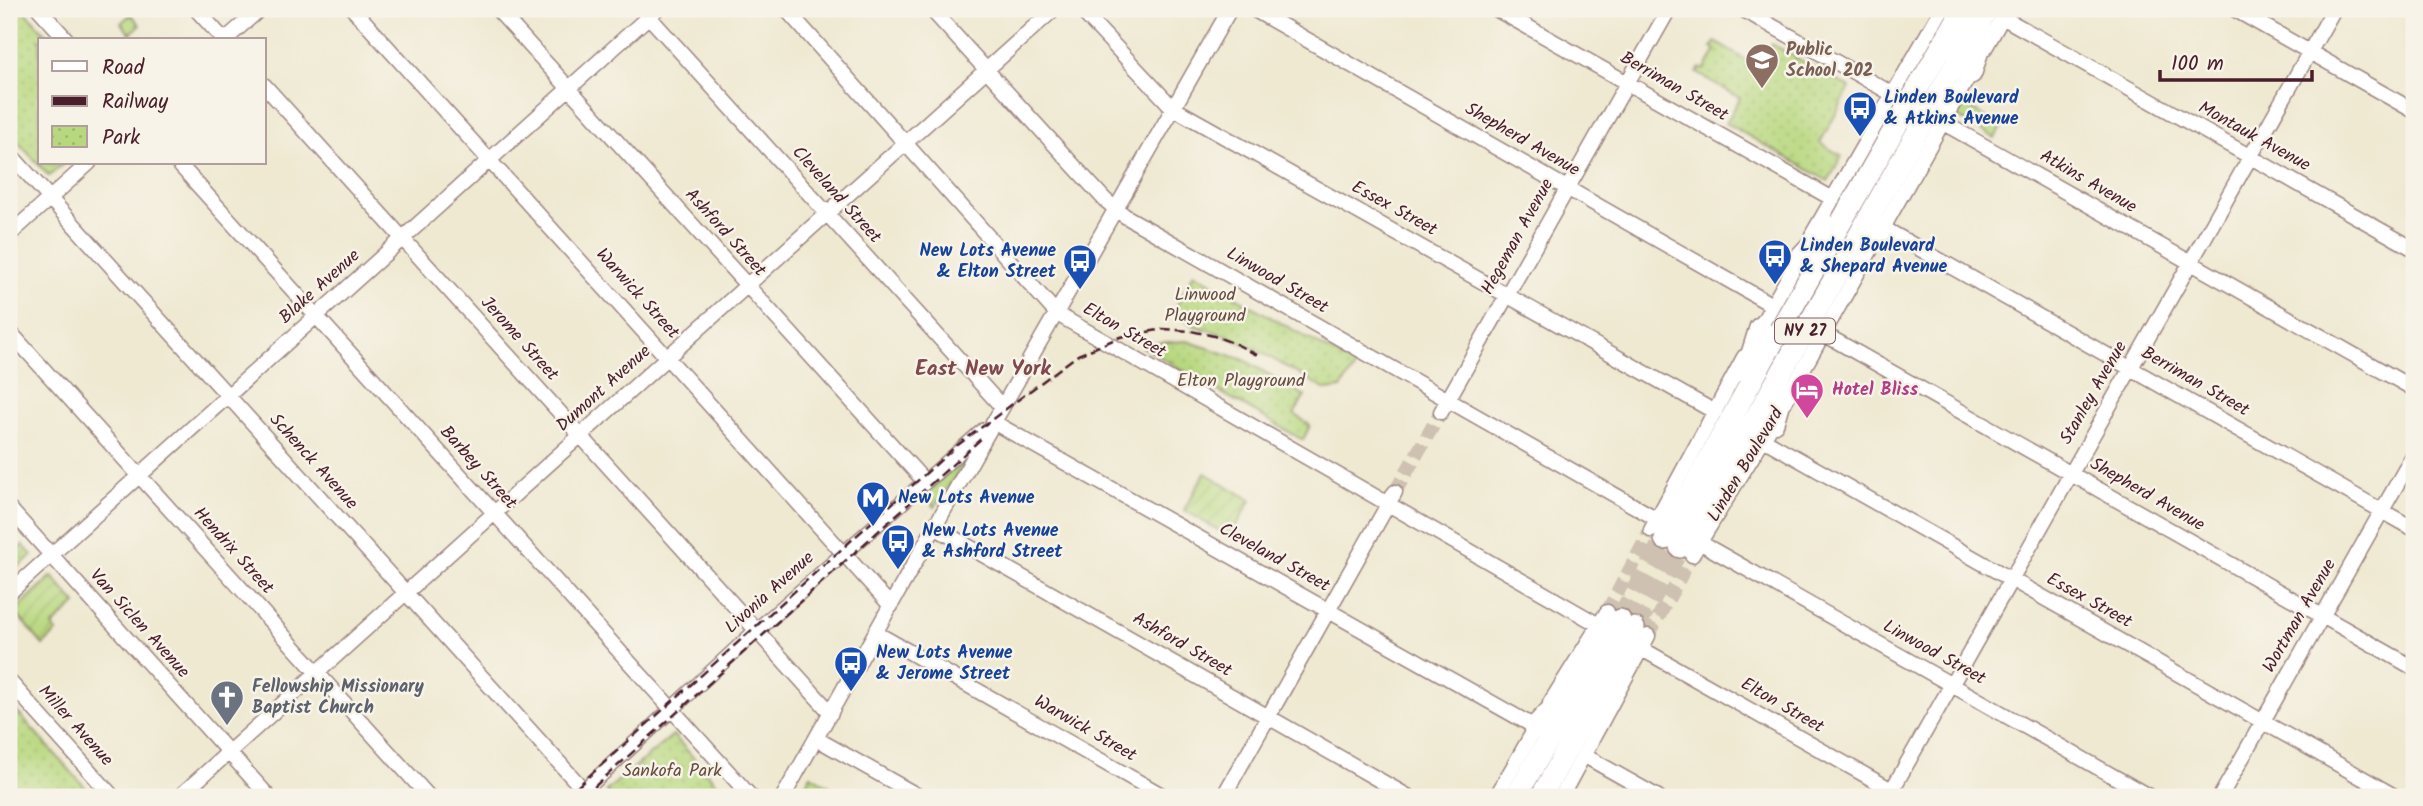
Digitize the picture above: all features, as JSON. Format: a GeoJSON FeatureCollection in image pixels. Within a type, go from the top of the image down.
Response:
{"type":"FeatureCollection","features":[{"type":"Feature","properties":{"kind":"highway","name":"Linden Boulevard"},"geometry":{"type":"LineString","coordinates":[[1674,539],[1795,348],[1829,288],[1918,108],[1963,9]]}},
{"type":"Feature","properties":{"kind":"highway","name":"Linden Boulevard"},"geometry":{"type":"LineString","coordinates":[[1674,539],[1725,412],[1843,200],[1997,11]]}},
{"type":"Feature","properties":{"kind":"highway"},"geometry":{"type":"LineString","coordinates":[[1971,72],[1997,11]]}},
{"type":"Feature","properties":{"kind":"highway"},"geometry":{"type":"LineString","coordinates":[[1798,260],[1843,200]]}},
{"type":"Feature","properties":{"kind":"highway"},"geometry":{"type":"LineString","coordinates":[[1829,288],[1883,228]]}},
{"type":"Feature","properties":{"kind":"highway"},"geometry":{"type":"LineString","coordinates":[[1725,412],[1760,328]]}},
{"type":"Feature","properties":{"kind":"highway"},"geometry":{"type":"LineString","coordinates":[[1768,431],[1795,348]]}},
{"type":"Feature","properties":{"kind":"highway"},"geometry":{"type":"LineString","coordinates":[[1535,727],[1625,628]]}},
{"type":"Feature","properties":{"kind":"highway"},"geometry":{"type":"LineString","coordinates":[[1541,797],[1625,628]]}},
{"type":"Feature","properties":{"kind":"highway"},"geometry":{"type":"LineString","coordinates":[[1516,797],[1587,672]]}},
{"type":"Feature","properties":{"kind":"street"},"geometry":{"type":"LineString","coordinates":[[39,9],[65,38]]}},
{"type":"Feature","properties":{"kind":"street"},"geometry":{"type":"LineString","coordinates":[[196,9],[223,38]]}},
{"type":"Feature","properties":{"kind":"street"},"geometry":{"type":"LineString","coordinates":[[227,38],[260,9]]}},
{"type":"Feature","properties":{"kind":"street","name":"Warwick Street"},"geometry":{"type":"LineString","coordinates":[[353,9],[891,606]]}},
{"type":"Feature","properties":{"kind":"street","name":"Ashford Street"},"geometry":{"type":"LineString","coordinates":[[497,9],[925,482]]}},
{"type":"Feature","properties":{"kind":"street","name":"Elton Street"},"geometry":{"type":"LineString","coordinates":[[786,9],[1057,314],[1625,628],[1894,795]]}},
{"type":"Feature","properties":{"kind":"street","name":"Linwood Street"},"geometry":{"type":"LineString","coordinates":[[931,9],[1115,209],[1444,406],[1674,539],[1951,684],[2150,797]]}},
{"type":"Feature","properties":{"kind":"street","name":"Dumont Avenue"},"geometry":{"type":"LineString","coordinates":[[179,797],[1054,9]]}},
{"type":"Feature","properties":{"kind":"street","name":"Essex Street"},"geometry":{"type":"LineString","coordinates":[[1080,9],[1173,108],[1725,412]]}},
{"type":"Feature","properties":{"kind":"street"},"geometry":{"type":"LineString","coordinates":[[783,797],[993,422],[1230,9]]}},
{"type":"Feature","properties":{"kind":"street","name":"Shepherd Avenue"},"geometry":{"type":"LineString","coordinates":[[1253,9],[1772,305]]}},
{"type":"Feature","properties":{"kind":"street","name":"Berriman Street"},"geometry":{"type":"LineString","coordinates":[[1496,9],[1843,200]]}},
{"type":"Feature","properties":{"kind":"street","name":"Hegeman Avenue"},"geometry":{"type":"LineString","coordinates":[[1444,406],[1669,9]]}},
{"type":"Feature","properties":{"kind":"street","name":"Atkins Avenue"},"geometry":{"type":"LineString","coordinates":[[1742,9],[2414,389]]}},
{"type":"Feature","properties":{"kind":"street","name":"Linden Boulevard"},"geometry":{"type":"LineString","coordinates":[[1674,539],[1768,431],[1883,228],[1918,108],[1941,9]]}},
{"type":"Feature","properties":{"kind":"street"},"geometry":{"type":"LineString","coordinates":[[2234,9],[2414,111]]}},
{"type":"Feature","properties":{"kind":"street","name":"Stanley Avenue"},"geometry":{"type":"LineString","coordinates":[[1894,795],[1951,684],[2334,9]]}},
{"type":"Feature","properties":{"kind":"street","name":"Blake Avenue"},"geometry":{"type":"LineString","coordinates":[[9,593],[569,89],[649,11]]}},
{"type":"Feature","properties":{"kind":"street","name":"Cleveland Street"},"geometry":{"type":"LineString","coordinates":[[649,11],[827,214],[1002,407]]}},
{"type":"Feature","properties":{"kind":"street","name":"Montauk Avenue"},"geometry":{"type":"LineString","coordinates":[[1997,11],[2250,158],[2414,249]]}},
{"type":"Feature","properties":{"kind":"street","name":"Linden Boulevard"},"geometry":{"type":"LineString","coordinates":[[1918,108],[1971,72]]}},
{"type":"Feature","properties":{"kind":"street","name":"Jerome Street"},"geometry":{"type":"LineString","coordinates":[[266,87],[831,713]]}},
{"type":"Feature","properties":{"kind":"street","name":"Schenck Avenue"},"geometry":{"type":"LineString","coordinates":[[9,153],[406,593],[584,795]]}},
{"type":"Feature","properties":{"kind":"street"},"geometry":{"type":"LineString","coordinates":[[9,235],[88,164]]}},
{"type":"Feature","properties":{"kind":"street","name":"Barbey Street"},"geometry":{"type":"LineString","coordinates":[[178,164],[751,797]]}},
{"type":"Feature","properties":{"kind":"street","name":"Berriman Street"},"geometry":{"type":"LineString","coordinates":[[1883,228],[2414,529]]}},
{"type":"Feature","properties":{"kind":"street"},"geometry":{"type":"LineString","coordinates":[[1760,328],[1798,260]]}},
{"type":"Feature","properties":{"kind":"street","name":"Hendrix Street"},"geometry":{"type":"LineString","coordinates":[[9,331],[429,797]]}},
{"type":"Feature","properties":{"kind":"street","name":"Shepherd Avenue"},"geometry":{"type":"LineString","coordinates":[[1824,334],[2414,668]]}},
{"type":"Feature","properties":{"kind":"street","name":"Cleveland Street"},"geometry":{"type":"LineString","coordinates":[[993,422],[1535,727]]}},
{"type":"Feature","properties":{"kind":"street","name":"Livonia Avenue"},"geometry":{"type":"LineString","coordinates":[[584,795],[670,710],[993,422]]}},
{"type":"Feature","properties":{"kind":"street","name":"Essex Street"},"geometry":{"type":"LineString","coordinates":[[1768,431],[2011,579],[2396,797]]}},
{"type":"Feature","properties":{"kind":"street","name":"Wortman Avenue"},"geometry":{"type":"LineString","coordinates":[[2220,797],[2414,454]]}},
{"type":"Feature","properties":{"kind":"street"},"geometry":{"type":"LineString","coordinates":[[1223,797],[1391,498]]}},
{"type":"Feature","properties":{"kind":"street","name":"Van Siclen Avenue"},"geometry":{"type":"LineString","coordinates":[[9,509],[269,797]]}},
{"type":"Feature","properties":{"kind":"street","name":"Ashford Street"},"geometry":{"type":"LineString","coordinates":[[936,528],[1409,797]]}},
{"type":"Feature","properties":{"kind":"street"},"geometry":{"type":"LineString","coordinates":[[1496,797],[1535,727],[1625,628]]}},
{"type":"Feature","properties":{"kind":"street"},"geometry":{"type":"LineString","coordinates":[[1561,797],[1585,756],[1625,628]]}},
{"type":"Feature","properties":{"kind":"street","name":"Warwick Street"},"geometry":{"type":"LineString","coordinates":[[876,633],[1165,797]]}},
{"type":"Feature","properties":{"kind":"street","name":"Miller Avenue"},"geometry":{"type":"LineString","coordinates":[[9,681],[113,797]]}},
{"type":"Feature","properties":{"kind":"street"},"geometry":{"type":"LineString","coordinates":[[817,739],[920,797]]}},
{"type":"Feature","properties":{"kind":"street"},"geometry":{"type":"LineString","coordinates":[[1585,756],[1658,797]]}},
{"type":"Feature","properties":{"kind":"green space"},"geometry":{"type":"Polygon","coordinates":[[[9,9],[23,9],[49,38],[38,38],[38,164],[9,132],[9,9]]]}},
{"type":"Feature","properties":{"kind":"green space"},"geometry":{"type":"Polygon","coordinates":[[[131,14],[140,25],[130,34],[121,23],[131,14]]]}},
{"type":"Feature","properties":{"kind":"green space"},"geometry":{"type":"Polygon","coordinates":[[[1715,42],[1758,67],[1772,44],[1850,88],[1820,143],[1842,156],[1828,181],[1726,123],[1740,98],[1697,73],[1700,68],[1704,70],[1716,50],[1712,47],[1715,42]]]}},
{"type":"Feature","properties":{"kind":"green space"},"geometry":{"type":"Polygon","coordinates":[[[1963,104],[2002,127],[1995,138],[1956,116],[1963,104]]]}},
{"type":"Feature","properties":{"kind":"green space"},"geometry":{"type":"Polygon","coordinates":[[[38,164],[63,164],[49,176],[38,164]]]}},
{"type":"Feature","properties":{"kind":"green space","name":"Linwood Playground"},"geometry":{"type":"Polygon","coordinates":[[[1194,273],[1356,366],[1341,388],[1326,390],[1259,351],[1228,336],[1192,325],[1175,309],[1194,273]]]}},
{"type":"Feature","properties":{"kind":"green space","name":"Elton Playground"},"geometry":{"type":"Polygon","coordinates":[[[1187,341],[1244,360],[1305,396],[1294,414],[1310,425],[1303,440],[1143,347],[1152,343],[1187,341]]]}},
{"type":"Feature","properties":{"kind":"green space"},"geometry":{"type":"Polygon","coordinates":[[[969,455],[935,507],[922,494],[969,455]]]}},
{"type":"Feature","properties":{"kind":"green space"},"geometry":{"type":"Polygon","coordinates":[[[1205,473],[1251,500],[1230,537],[1184,510],[1205,473]]]}},
{"type":"Feature","properties":{"kind":"green space"},"geometry":{"type":"Polygon","coordinates":[[[23,545],[32,555],[9,575],[9,558],[23,545]]]}},
{"type":"Feature","properties":{"kind":"green space"},"geometry":{"type":"Polygon","coordinates":[[[52,576],[76,604],[52,626],[57,632],[43,645],[14,611],[52,576]]]}},
{"type":"Feature","properties":{"kind":"green space"},"geometry":{"type":"Polygon","coordinates":[[[9,703],[94,797],[9,797],[9,703]]]}},
{"type":"Feature","properties":{"kind":"green space","name":"Sankofa Park"},"geometry":{"type":"Polygon","coordinates":[[[673,735],[719,786],[712,797],[611,797],[606,791],[673,735]]]}},
{"type":"Feature","properties":{"kind":"green space"},"geometry":{"type":"Polygon","coordinates":[[[811,775],[847,797],[799,797],[811,775]]]}},
{"type":"Feature","properties":{"kind":"tunnel"},"geometry":{"type":"LineString","coordinates":[[1395,492],[1441,412]]}},
{"type":"Feature","properties":{"kind":"tunnel"},"geometry":{"type":"LineString","coordinates":[[1607,612],[1651,530]]}},
{"type":"Feature","properties":{"kind":"tunnel"},"geometry":{"type":"LineString","coordinates":[[1620,620],[1665,539]]}},
{"type":"Feature","properties":{"kind":"tunnel"},"geometry":{"type":"LineString","coordinates":[[1634,628],[1680,547]]}},
{"type":"Feature","properties":{"kind":"tunnel"},"geometry":{"type":"LineString","coordinates":[[1648,636],[1692,555]]}},
{"type":"Feature","properties":{"kind":"railway"},"geometry":{"type":"LineString","coordinates":[[566,797],[954,448],[1078,355],[1120,337],[1163,329],[1214,336],[1259,356]]}},
{"type":"Feature","properties":{"kind":"railway"},"geometry":{"type":"LineString","coordinates":[[583,797],[983,437]]}},
{"type":"Feature","properties":{"kind":"place","name":"Public School 202"},"geometry":{"type":"Point","coordinates":[1762,90]}},
{"type":"Feature","properties":{"kind":"place","name":"Linden Boulevard & Atkins Avenue"},"geometry":{"type":"Point","coordinates":[1860,138]}},
{"type":"Feature","properties":{"kind":"place","name":"Linden Boulevard & Shepard Avenue"},"geometry":{"type":"Point","coordinates":[1775,286]}},
{"type":"Feature","properties":{"kind":"place","name":"New Lots Avenue & Elton Street"},"geometry":{"type":"Point","coordinates":[1080,291]}},
{"type":"Feature","properties":{"kind":"place","name":"Hotel Bliss"},"geometry":{"type":"Point","coordinates":[1807,420]}},
{"type":"Feature","properties":{"kind":"place","name":"New Lots Avenue"},"geometry":{"type":"Point","coordinates":[873,528]}},
{"type":"Feature","properties":{"kind":"place","name":"New Lots Avenue & Ashford Street"},"geometry":{"type":"Point","coordinates":[898,571]}},
{"type":"Feature","properties":{"kind":"place","name":"New Lots Avenue & Jerome Street"},"geometry":{"type":"Point","coordinates":[851,693]}},
{"type":"Feature","properties":{"kind":"place","name":"Fellowship Missionary Baptist Church"},"geometry":{"type":"Point","coordinates":[227,727]}},
{"type":"Feature","properties":{"kind":"district","name":"East New York"},"geometry":{"type":"Point","coordinates":[983,369]}}]}
